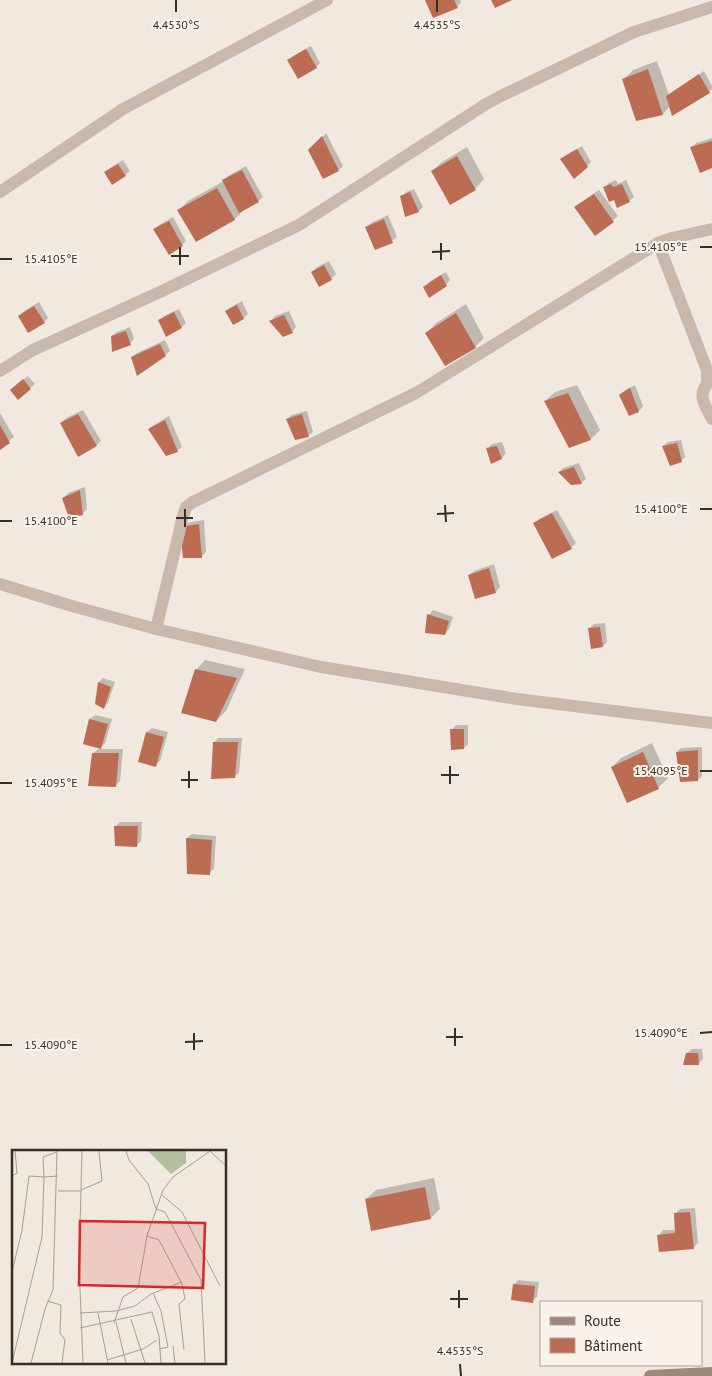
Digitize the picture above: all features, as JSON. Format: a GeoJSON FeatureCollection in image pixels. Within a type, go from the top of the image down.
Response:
{"type":"FeatureCollection","features":[{"type":"Feature","properties":{"kind":"street"},"geometry":{"type":"LineString","coordinates":[[0,192],[123,110],[309,8],[327,0]]}},
{"type":"Feature","properties":{"kind":"street"},"geometry":{"type":"LineString","coordinates":[[0,371],[33,350],[160,292],[299,225],[501,96],[634,32],[712,7]]}},
{"type":"Feature","properties":{"kind":"street"},"geometry":{"type":"LineString","coordinates":[[156,630],[186,507],[416,393],[658,243],[712,229]]}},
{"type":"Feature","properties":{"kind":"street"},"geometry":{"type":"LineString","coordinates":[[658,243],[706,370],[707,384],[701,396],[712,419]]}},
{"type":"Feature","properties":{"kind":"street"},"geometry":{"type":"LineString","coordinates":[[0,584],[156,630],[321,667],[517,699],[712,723]]}},
{"type":"Feature","properties":{"kind":"street"},"geometry":{"type":"LineString","coordinates":[[650,1376],[712,1374]]}},
{"type":"Feature","properties":{"kind":"building"},"geometry":{"type":"Polygon","coordinates":[[[425,0],[454,0],[458,8],[433,18],[425,0]]]}},
{"type":"Feature","properties":{"kind":"building"},"geometry":{"type":"Polygon","coordinates":[[[491,0],[512,0],[495,8],[491,0]]]}},
{"type":"Feature","properties":{"kind":"building"},"geometry":{"type":"Polygon","coordinates":[[[306,49],[317,68],[298,79],[287,60],[306,49]]]}},
{"type":"Feature","properties":{"kind":"building"},"geometry":{"type":"Polygon","coordinates":[[[648,69],[663,115],[636,121],[622,79],[648,69]]]}},
{"type":"Feature","properties":{"kind":"building"},"geometry":{"type":"Polygon","coordinates":[[[699,74],[710,93],[672,116],[666,96],[699,74]]]}},
{"type":"Feature","properties":{"kind":"building"},"geometry":{"type":"Polygon","coordinates":[[[322,136],[339,171],[323,179],[308,150],[322,136]]]}},
{"type":"Feature","properties":{"kind":"building"},"geometry":{"type":"Polygon","coordinates":[[[712,141],[712,168],[700,173],[690,147],[712,141]]]}},
{"type":"Feature","properties":{"kind":"building"},"geometry":{"type":"Polygon","coordinates":[[[577,149],[588,167],[574,179],[560,159],[577,149]]]}},
{"type":"Feature","properties":{"kind":"building"},"geometry":{"type":"Polygon","coordinates":[[[457,156],[476,190],[450,205],[431,171],[457,156]]]}},
{"type":"Feature","properties":{"kind":"building"},"geometry":{"type":"Polygon","coordinates":[[[118,164],[126,176],[112,185],[104,172],[118,164]]]}},
{"type":"Feature","properties":{"kind":"building"},"geometry":{"type":"Polygon","coordinates":[[[242,170],[259,202],[239,213],[222,180],[242,170]]]}},
{"type":"Feature","properties":{"kind":"building"},"geometry":{"type":"Polygon","coordinates":[[[611,184],[613,187],[622,184],[630,202],[617,208],[614,200],[609,202],[603,187],[611,184]]]}},
{"type":"Feature","properties":{"kind":"building"},"geometry":{"type":"Polygon","coordinates":[[[217,188],[235,220],[196,242],[177,210],[217,188]]]}},
{"type":"Feature","properties":{"kind":"building"},"geometry":{"type":"Polygon","coordinates":[[[410,192],[419,212],[405,217],[400,196],[410,192]]]}},
{"type":"Feature","properties":{"kind":"building"},"geometry":{"type":"Polygon","coordinates":[[[594,194],[614,222],[595,236],[574,207],[594,194]]]}},
{"type":"Feature","properties":{"kind":"building"},"geometry":{"type":"Polygon","coordinates":[[[384,219],[393,243],[375,250],[365,227],[384,219]]]}},
{"type":"Feature","properties":{"kind":"building"},"geometry":{"type":"Polygon","coordinates":[[[169,221],[183,246],[169,255],[153,229],[169,221]]]}},
{"type":"Feature","properties":{"kind":"building"},"geometry":{"type":"Polygon","coordinates":[[[324,265],[332,280],[319,287],[311,272],[324,265]]]}},
{"type":"Feature","properties":{"kind":"building"},"geometry":{"type":"Polygon","coordinates":[[[441,275],[447,286],[429,298],[423,287],[441,275]]]}},
{"type":"Feature","properties":{"kind":"building"},"geometry":{"type":"Polygon","coordinates":[[[237,305],[244,319],[233,325],[225,311],[237,305]]]}},
{"type":"Feature","properties":{"kind":"building"},"geometry":{"type":"Polygon","coordinates":[[[34,306],[45,323],[28,333],[18,316],[34,306]]]}},
{"type":"Feature","properties":{"kind":"building"},"geometry":{"type":"Polygon","coordinates":[[[174,312],[182,328],[166,337],[158,320],[174,312]]]}},
{"type":"Feature","properties":{"kind":"building"},"geometry":{"type":"Polygon","coordinates":[[[456,313],[476,348],[445,366],[425,333],[456,313]]]}},
{"type":"Feature","properties":{"kind":"building"},"geometry":{"type":"Polygon","coordinates":[[[284,315],[293,333],[283,337],[269,321],[284,315]]]}},
{"type":"Feature","properties":{"kind":"building"},"geometry":{"type":"Polygon","coordinates":[[[126,331],[131,345],[112,352],[111,336],[126,331]]]}},
{"type":"Feature","properties":{"kind":"building"},"geometry":{"type":"Polygon","coordinates":[[[160,344],[166,356],[137,376],[131,357],[160,344]]]}},
{"type":"Feature","properties":{"kind":"building"},"geometry":{"type":"Polygon","coordinates":[[[23,379],[31,389],[18,400],[10,390],[23,379]]]}},
{"type":"Feature","properties":{"kind":"building"},"geometry":{"type":"Polygon","coordinates":[[[630,388],[639,412],[629,416],[619,395],[630,388]]]}},
{"type":"Feature","properties":{"kind":"building"},"geometry":{"type":"Polygon","coordinates":[[[568,393],[591,440],[569,448],[544,401],[568,393]]]}},
{"type":"Feature","properties":{"kind":"building"},"geometry":{"type":"Polygon","coordinates":[[[78,414],[97,446],[78,457],[60,423],[78,414]]]}},
{"type":"Feature","properties":{"kind":"building"},"geometry":{"type":"Polygon","coordinates":[[[302,414],[309,437],[295,440],[286,419],[302,414]]]}},
{"type":"Feature","properties":{"kind":"building"},"geometry":{"type":"Polygon","coordinates":[[[165,420],[178,452],[166,456],[148,429],[165,420]]]}},
{"type":"Feature","properties":{"kind":"building"},"geometry":{"type":"Polygon","coordinates":[[[0,425],[10,443],[0,450],[0,425]]]}},
{"type":"Feature","properties":{"kind":"building"},"geometry":{"type":"Polygon","coordinates":[[[677,443],[682,462],[670,466],[662,446],[677,443]]]}},
{"type":"Feature","properties":{"kind":"building"},"geometry":{"type":"Polygon","coordinates":[[[497,446],[502,459],[491,464],[486,448],[497,446]]]}},
{"type":"Feature","properties":{"kind":"building"},"geometry":{"type":"Polygon","coordinates":[[[574,467],[582,484],[571,485],[558,472],[574,467]]]}},
{"type":"Feature","properties":{"kind":"building"},"geometry":{"type":"Polygon","coordinates":[[[80,490],[83,515],[69,518],[62,498],[80,490]]]}},
{"type":"Feature","properties":{"kind":"building"},"geometry":{"type":"Polygon","coordinates":[[[552,513],[572,549],[552,559],[533,523],[552,513]]]}},
{"type":"Feature","properties":{"kind":"building"},"geometry":{"type":"Polygon","coordinates":[[[199,524],[202,558],[183,558],[180,527],[199,524]]]}},
{"type":"Feature","properties":{"kind":"building"},"geometry":{"type":"Polygon","coordinates":[[[489,568],[496,593],[475,599],[468,575],[489,568]]]}},
{"type":"Feature","properties":{"kind":"building"},"geometry":{"type":"Polygon","coordinates":[[[427,614],[449,621],[445,635],[425,633],[427,614]]]}},
{"type":"Feature","properties":{"kind":"building"},"geometry":{"type":"Polygon","coordinates":[[[600,627],[603,647],[591,649],[588,628],[600,627]]]}},
{"type":"Feature","properties":{"kind":"building"},"geometry":{"type":"Polygon","coordinates":[[[195,669],[237,678],[216,722],[181,713],[195,669]]]}},
{"type":"Feature","properties":{"kind":"building"},"geometry":{"type":"Polygon","coordinates":[[[98,682],[111,687],[104,709],[95,704],[98,682]]]}},
{"type":"Feature","properties":{"kind":"building"},"geometry":{"type":"Polygon","coordinates":[[[89,719],[108,724],[101,749],[83,744],[89,719]]]}},
{"type":"Feature","properties":{"kind":"building"},"geometry":{"type":"Polygon","coordinates":[[[450,729],[464,729],[464,749],[451,750],[450,729]]]}},
{"type":"Feature","properties":{"kind":"building"},"geometry":{"type":"Polygon","coordinates":[[[146,732],[164,737],[156,767],[138,762],[146,732]]]}},
{"type":"Feature","properties":{"kind":"building"},"geometry":{"type":"Polygon","coordinates":[[[213,742],[238,742],[235,778],[211,779],[213,742]]]}},
{"type":"Feature","properties":{"kind":"building"},"geometry":{"type":"Polygon","coordinates":[[[698,750],[698,781],[680,782],[676,752],[698,750]]]}},
{"type":"Feature","properties":{"kind":"building"},"geometry":{"type":"Polygon","coordinates":[[[643,752],[659,789],[627,803],[611,767],[643,752]]]}},
{"type":"Feature","properties":{"kind":"building"},"geometry":{"type":"Polygon","coordinates":[[[92,753],[119,753],[116,787],[88,786],[92,753]]]}},
{"type":"Feature","properties":{"kind":"building"},"geometry":{"type":"Polygon","coordinates":[[[114,826],[138,826],[137,847],[115,846],[114,826]]]}},
{"type":"Feature","properties":{"kind":"building"},"geometry":{"type":"Polygon","coordinates":[[[186,838],[212,840],[210,875],[187,874],[186,838]]]}},
{"type":"Feature","properties":{"kind":"building"},"geometry":{"type":"Polygon","coordinates":[[[686,1053],[698,1053],[699,1065],[683,1065],[686,1053]]]}},
{"type":"Feature","properties":{"kind":"building"},"geometry":{"type":"Polygon","coordinates":[[[425,1187],[431,1219],[371,1231],[365,1199],[425,1187]]]}},
{"type":"Feature","properties":{"kind":"building"},"geometry":{"type":"Polygon","coordinates":[[[690,1212],[694,1249],[659,1252],[657,1235],[675,1233],[674,1213],[690,1212]]]}},
{"type":"Feature","properties":{"kind":"building"},"geometry":{"type":"Polygon","coordinates":[[[513,1284],[535,1286],[533,1303],[511,1300],[513,1284]]]}}]}
